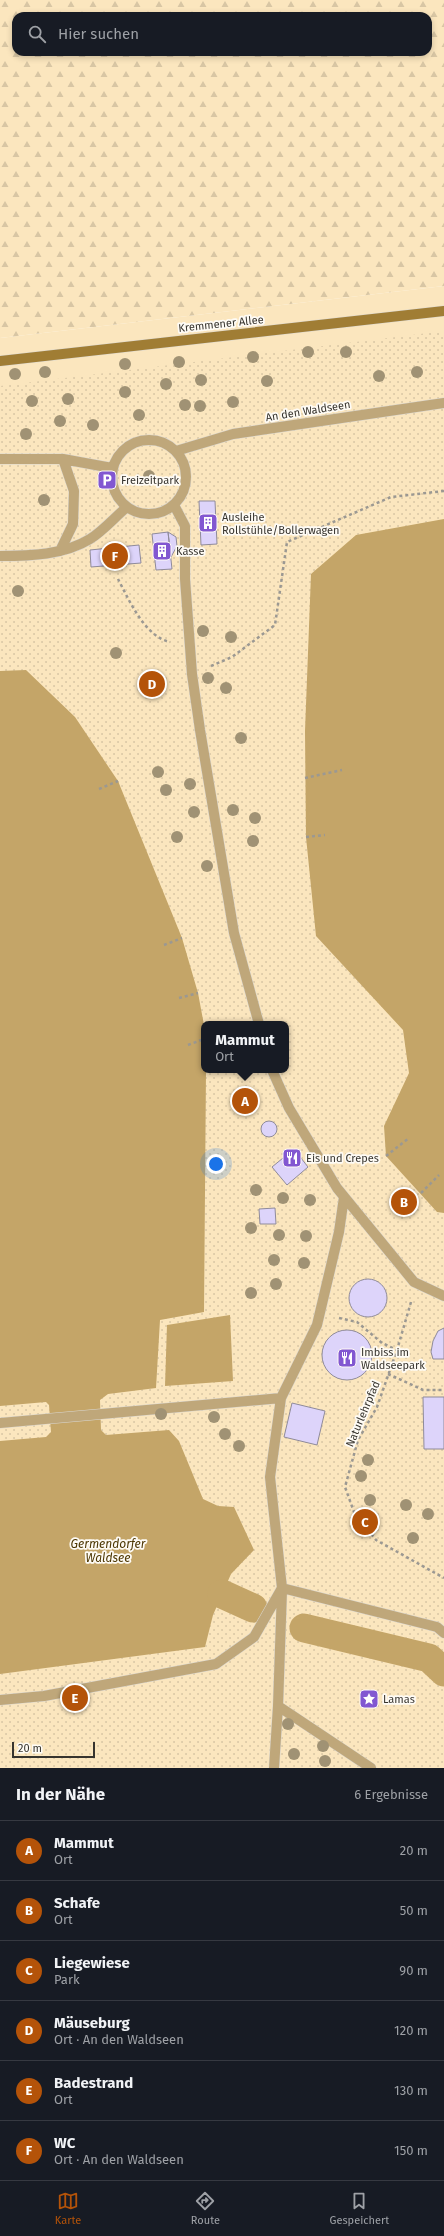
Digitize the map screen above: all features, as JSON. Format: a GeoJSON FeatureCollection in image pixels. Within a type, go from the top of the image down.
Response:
{"type":"FeatureCollection","features":[{"type":"Feature","properties":{"kind":"main road","name":"Kremmener Allee"},"geometry":{"type":"LineString","coordinates":[[0,361],[444,311]]}},
{"type":"Feature","properties":{"kind":"street","name":"An den Waldseen"},"geometry":{"type":"LineString","coordinates":[[176,451],[234,434],[444,403]]}},
{"type":"Feature","properties":{"kind":"street"},"geometry":{"type":"LineString","coordinates":[[147,439],[163,442],[176,451],[184,464],[186,478],[182,493],[174,505],[163,511],[150,514],[138,512],[127,507],[117,496],[112,482],[112,468],[120,454],[132,443],[147,439]]}},
{"type":"Feature","properties":{"kind":"street"},"geometry":{"type":"LineString","coordinates":[[0,459],[63,460],[112,468]]}},
{"type":"Feature","properties":{"kind":"street"},"geometry":{"type":"LineString","coordinates":[[60,551],[73,524],[74,491],[63,460]]}},
{"type":"Feature","properties":{"kind":"street"},"geometry":{"type":"LineString","coordinates":[[174,505],[185,526],[184,579],[192,674],[234,933],[258,1021]]}},
{"type":"Feature","properties":{"kind":"street"},"geometry":{"type":"LineString","coordinates":[[0,556],[24,556],[60,551],[90,539],[127,507]]}},
{"type":"Feature","properties":{"kind":"street"},"geometry":{"type":"LineString","coordinates":[[273,1073],[289,1108],[311,1148],[344,1197],[416,1284],[444,1296]]}},
{"type":"Feature","properties":{"kind":"street"},"geometry":{"type":"LineString","coordinates":[[274,1768],[278,1706],[282,1588],[270,1478],[281,1398],[317,1325],[339,1232],[344,1197]]}},
{"type":"Feature","properties":{"kind":"street"},"geometry":{"type":"LineString","coordinates":[[0,1423],[122,1414],[281,1398]]}},
{"type":"Feature","properties":{"kind":"street"},"geometry":{"type":"LineString","coordinates":[[282,1588],[437,1627],[444,1633]]}},
{"type":"Feature","properties":{"kind":"street"},"geometry":{"type":"LineString","coordinates":[[0,1700],[44,1696],[216,1664],[254,1637],[282,1588]]}},
{"type":"Feature","properties":{"kind":"street"},"geometry":{"type":"LineString","coordinates":[[278,1706],[371,1768]]}},
{"type":"Feature","properties":{"kind":"path"},"geometry":{"type":"LineString","coordinates":[[192,674],[232,657],[275,624],[287,542],[391,497],[444,491]]}},
{"type":"Feature","properties":{"kind":"path"},"geometry":{"type":"LineString","coordinates":[[118,579],[137,615],[161,640],[190,647]]}},
{"type":"Feature","properties":{"kind":"path"},"geometry":{"type":"LineString","coordinates":[[305,778],[342,770]]}},
{"type":"Feature","properties":{"kind":"path"},"geometry":{"type":"LineString","coordinates":[[99,789],[118,781]]}},
{"type":"Feature","properties":{"kind":"path"},"geometry":{"type":"LineString","coordinates":[[306,837],[325,835]]}},
{"type":"Feature","properties":{"kind":"path"},"geometry":{"type":"LineString","coordinates":[[164,945],[182,938]]}},
{"type":"Feature","properties":{"kind":"path"},"geometry":{"type":"LineString","coordinates":[[179,998],[198,993]]}},
{"type":"Feature","properties":{"kind":"path"},"geometry":{"type":"LineString","coordinates":[[188,1045],[201,1040]]}},
{"type":"Feature","properties":{"kind":"path"},"geometry":{"type":"LineString","coordinates":[[386,1156],[409,1138]]}},
{"type":"Feature","properties":{"kind":"path"},"geometry":{"type":"LineString","coordinates":[[421,1193],[439,1175]]}},
{"type":"Feature","properties":{"kind":"path","name":"Naturlehrpfad"},"geometry":{"type":"LineString","coordinates":[[416,1284],[397,1350],[377,1407],[358,1440],[345,1487],[354,1512],[376,1540],[444,1578]]}},
{"type":"Feature","properties":{"kind":"path"},"geometry":{"type":"LineString","coordinates":[[320,1313],[357,1322],[382,1343],[397,1350]]}},
{"type":"Feature","properties":{"kind":"path"},"geometry":{"type":"LineString","coordinates":[[388,1374],[423,1390],[444,1390]]}},
{"type":"Feature","properties":{"kind":"green space"},"geometry":{"type":"Polygon","coordinates":[[[0,0],[444,0],[444,286],[0,338],[0,0]]]}},
{"type":"Feature","properties":{"kind":"green space"},"geometry":{"type":"Polygon","coordinates":[[[444,286],[444,375],[0,431],[0,338],[444,286]]]}},
{"type":"Feature","properties":{"kind":"green space"},"geometry":{"type":"Polygon","coordinates":[[[444,331],[444,1768],[0,1768],[0,386],[444,331]]]}},
{"type":"Feature","properties":{"kind":"water"},"geometry":{"type":"Polygon","coordinates":[[[444,519],[444,1213],[437,1212],[386,1156],[384,1126],[409,1073],[403,1030],[316,936],[306,837],[305,731],[311,574],[356,535],[444,519]]]}},
{"type":"Feature","properties":{"kind":"water","name":"Germendorfer Waldsee"},"geometry":{"type":"Polygon","coordinates":[[[26,670],[75,717],[118,781],[182,938],[198,993],[203,1021],[201,1021],[201,1073],[206,1073],[204,1312],[160,1320],[156,1388],[108,1394],[100,1400],[101,1430],[106,1435],[169,1430],[179,1441],[203,1499],[218,1506],[234,1507],[254,1550],[231,1574],[213,1615],[205,1647],[0,1674],[0,1441],[46,1437],[51,1432],[49,1405],[46,1402],[0,1406],[0,671],[26,670]]]}},
{"type":"Feature","properties":{"kind":"water"},"geometry":{"type":"Polygon","coordinates":[[[230,1315],[233,1381],[165,1386],[167,1325],[230,1315]]]}},
{"type":"Feature","properties":{"kind":"building","name":"Ausleihe Rollstühle/Bollerwagen"},"geometry":{"type":"Polygon","coordinates":[[[199,501],[215,501],[217,544],[201,545],[199,501]]]}},
{"type":"Feature","properties":{"kind":"building","name":"Kasse"},"geometry":{"type":"Polygon","coordinates":[[[168,532],[172,569],[156,570],[152,534],[168,532]]]}},
{"type":"Feature","properties":{"kind":"building"},"geometry":{"type":"Polygon","coordinates":[[[168,532],[176,537],[177,546],[171,557],[168,532]]]}},
{"type":"Feature","properties":{"kind":"building"},"geometry":{"type":"Polygon","coordinates":[[[139,545],[141,563],[91,567],[90,550],[139,545]]]}},
{"type":"Feature","properties":{"kind":"building"},"geometry":{"type":"Polygon","coordinates":[[[157,675],[162,689],[147,694],[143,679],[157,675]]]}},
{"type":"Feature","properties":{"kind":"building"},"geometry":{"type":"Polygon","coordinates":[[[269,1121],[275,1123],[277,1129],[275,1135],[269,1137],[263,1135],[261,1129],[263,1123],[269,1121]]]}},
{"type":"Feature","properties":{"kind":"building","name":"Eis und Crepes"},"geometry":{"type":"Polygon","coordinates":[[[294,1149],[308,1167],[287,1185],[272,1167],[294,1149]]]}},
{"type":"Feature","properties":{"kind":"building"},"geometry":{"type":"Polygon","coordinates":[[[275,1208],[276,1224],[260,1224],[259,1209],[275,1208]]]}},
{"type":"Feature","properties":{"kind":"building"},"geometry":{"type":"Polygon","coordinates":[[[364,1279],[372,1279],[382,1284],[386,1291],[386,1305],[382,1312],[372,1317],[364,1317],[354,1312],[352,1309],[349,1302],[349,1294],[354,1284],[357,1282],[364,1279]]]}},
{"type":"Feature","properties":{"kind":"building"},"geometry":{"type":"Polygon","coordinates":[[[444,1328],[444,1359],[433,1359],[431,1352],[433,1341],[438,1331],[444,1328]]]}},
{"type":"Feature","properties":{"kind":"building","name":"Imbiss im Waldseepark"},"geometry":{"type":"Polygon","coordinates":[[[342,1330],[352,1330],[365,1337],[372,1350],[372,1360],[365,1373],[352,1380],[342,1380],[333,1376],[326,1369],[322,1360],[322,1350],[326,1341],[333,1334],[342,1330]]]}},
{"type":"Feature","properties":{"kind":"building"},"geometry":{"type":"Polygon","coordinates":[[[423,1397],[444,1397],[444,1449],[424,1449],[423,1397]]]}},
{"type":"Feature","properties":{"kind":"building"},"geometry":{"type":"Polygon","coordinates":[[[292,1403],[325,1411],[317,1445],[284,1437],[292,1403]]]}},
{"type":"Feature","properties":{"kind":"waterway"},"geometry":{"type":"LineString","coordinates":[[222,1594],[253,1608]]}},
{"type":"Feature","properties":{"kind":"waterway"},"geometry":{"type":"LineString","coordinates":[[304,1628],[429,1658],[444,1672]]}},
{"type":"Feature","properties":{"kind":"place","name":"Freizeitpark"},"geometry":{"type":"Point","coordinates":[107,480]}},
{"type":"Feature","properties":{"kind":"place","name":"Ausleihe Rollstühle/Bollerwagen"},"geometry":{"type":"Point","coordinates":[208,523]}},
{"type":"Feature","properties":{"kind":"place","name":"Kasse"},"geometry":{"type":"Point","coordinates":[162,551]}},
{"type":"Feature","properties":{"kind":"place","name":"WC"},"geometry":{"type":"Point","coordinates":[115,556]}},
{"type":"Feature","properties":{"kind":"place","name":"Mäuseburg"},"geometry":{"type":"Point","coordinates":[152,684]}},
{"type":"Feature","properties":{"kind":"place","name":"Mammut"},"geometry":{"type":"Point","coordinates":[245,1101]}},
{"type":"Feature","properties":{"kind":"place","name":"Eis und Crepes"},"geometry":{"type":"Point","coordinates":[292,1158]}},
{"type":"Feature","properties":{"kind":"place","name":"Schafe"},"geometry":{"type":"Point","coordinates":[404,1202]}},
{"type":"Feature","properties":{"kind":"place","name":"Imbiss im Waldseepark"},"geometry":{"type":"Point","coordinates":[347,1358]}},
{"type":"Feature","properties":{"kind":"place","name":"Liegewiese"},"geometry":{"type":"Point","coordinates":[365,1522]}},
{"type":"Feature","properties":{"kind":"place","name":"Badestrand"},"geometry":{"type":"Point","coordinates":[75,1698]}},
{"type":"Feature","properties":{"kind":"place","name":"Lamas"},"geometry":{"type":"Point","coordinates":[369,1699]}}]}
